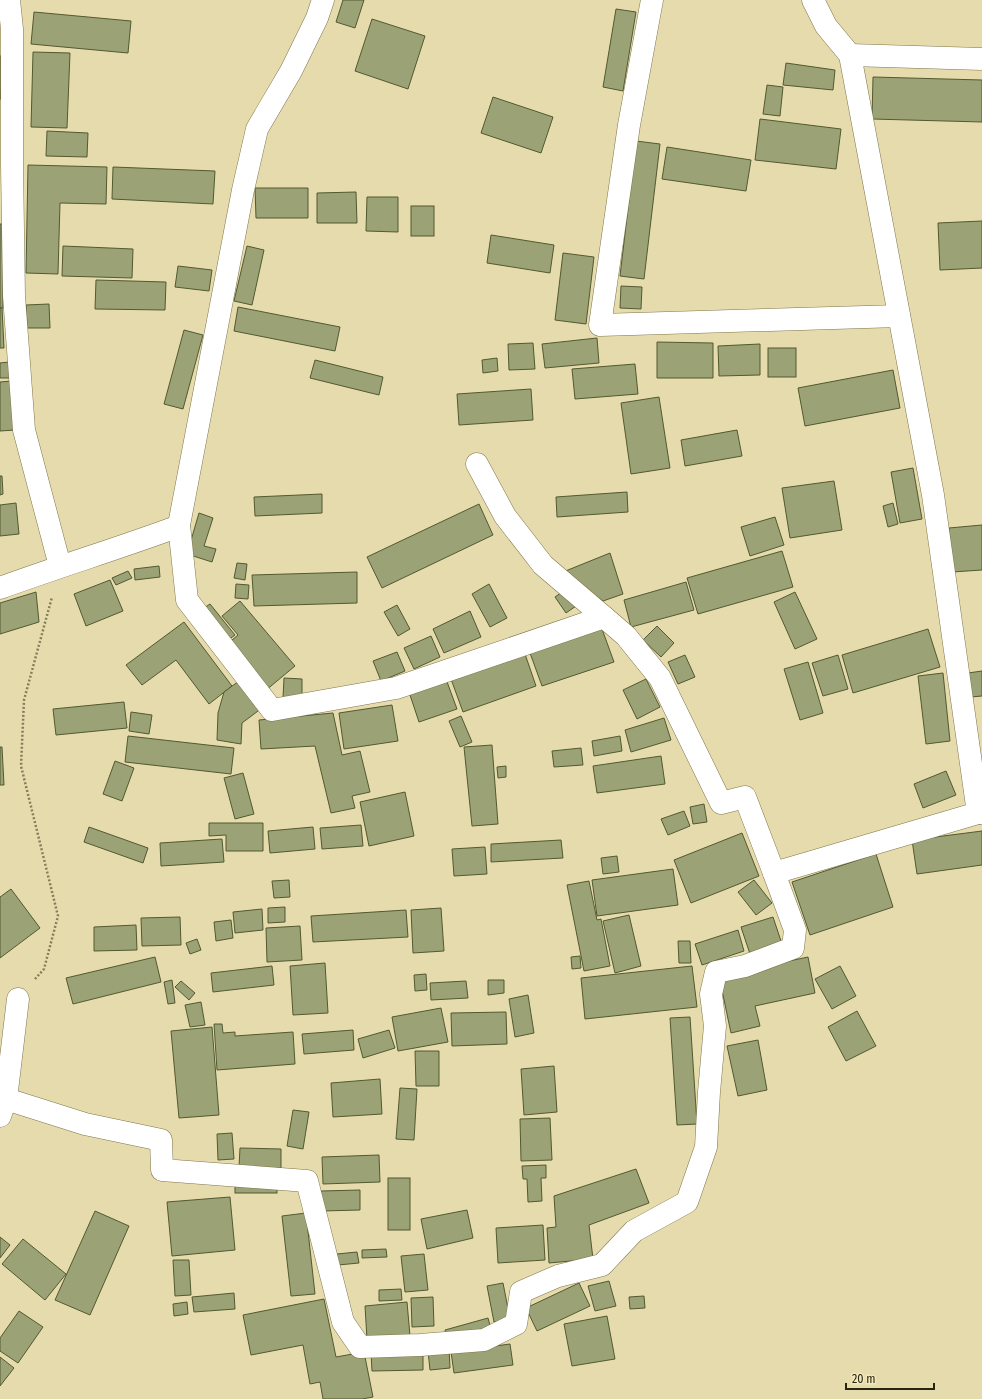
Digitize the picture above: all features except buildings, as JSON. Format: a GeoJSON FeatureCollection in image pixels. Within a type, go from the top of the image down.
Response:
{"type":"FeatureCollection","features":[{"type":"Feature","properties":{"kind":"street"},"geometry":{"type":"LineString","coordinates":[[9,0],[12,30],[14,296],[24,430],[60,566]]}},
{"type":"Feature","properties":{"kind":"street"},"geometry":{"type":"LineString","coordinates":[[323,0],[317,18],[294,65],[258,129],[243,190],[179,526],[187,600],[272,710],[396,688],[604,617]]}},
{"type":"Feature","properties":{"kind":"street"},"geometry":{"type":"LineString","coordinates":[[652,0],[629,126],[600,325],[899,316]]}},
{"type":"Feature","properties":{"kind":"street"},"geometry":{"type":"LineString","coordinates":[[774,873],[980,813],[933,495],[850,55],[826,26],[813,0]]}},
{"type":"Feature","properties":{"kind":"street"},"geometry":{"type":"LineString","coordinates":[[850,55],[982,59]]}},
{"type":"Feature","properties":{"kind":"street"},"geometry":{"type":"LineString","coordinates":[[18,999],[3,1107],[161,1140],[162,1170],[307,1181],[343,1322],[360,1347],[420,1345],[484,1340],[516,1324],[521,1292],[558,1276],[602,1265],[634,1231],[687,1202],[706,1147],[715,1026],[711,994],[716,972],[745,966],[793,948],[795,930],[745,797],[721,803],[660,678],[626,636],[543,564],[505,516],[477,464]]}},
{"type":"Feature","properties":{"kind":"street"},"geometry":{"type":"LineString","coordinates":[[0,588],[60,566],[135,543],[179,526]]}},
{"type":"Feature","properties":{"kind":"path"},"geometry":{"type":"LineString","coordinates":[[18,999],[44,969],[58,916],[21,766],[24,700],[60,566]]}}]}
